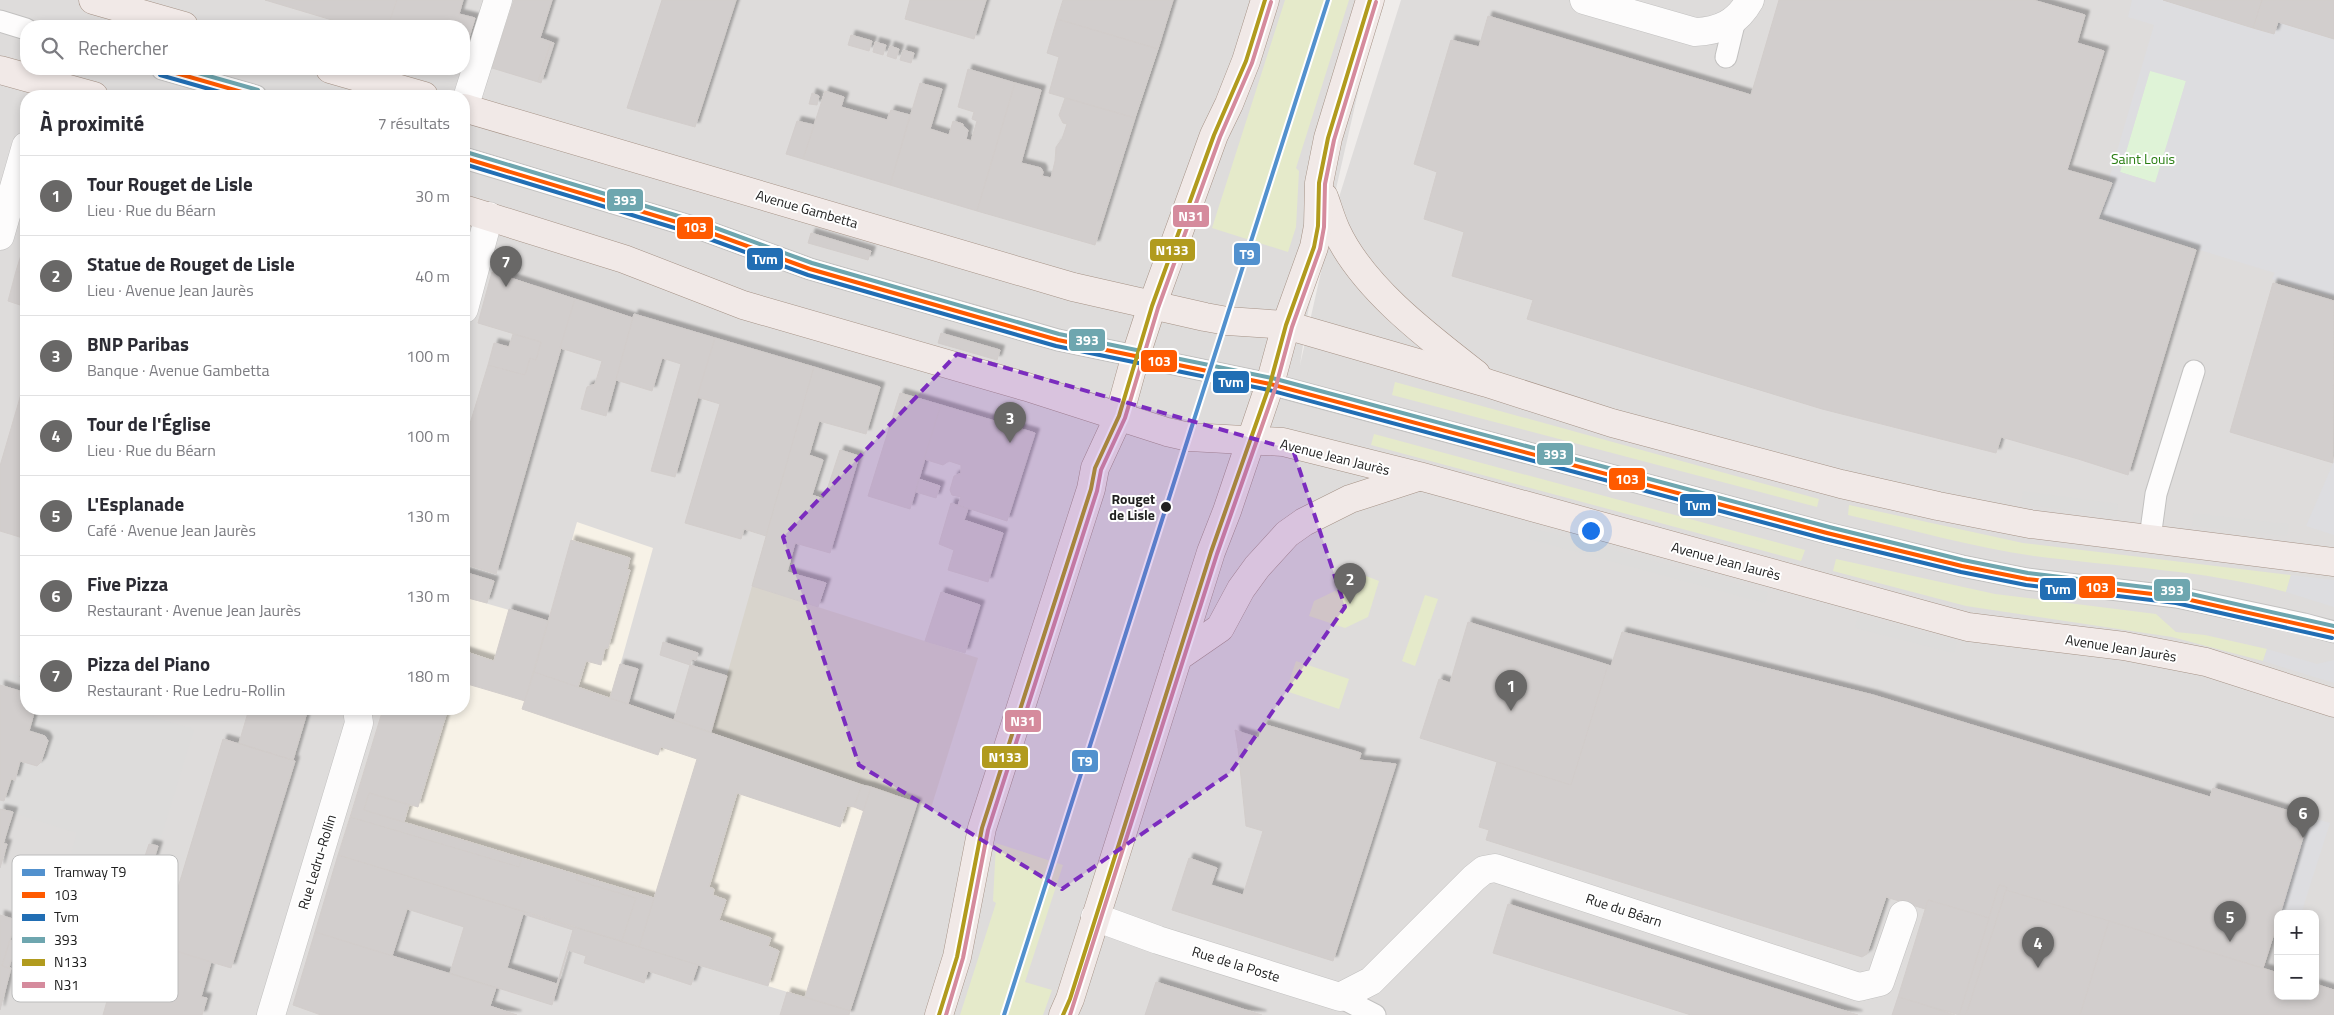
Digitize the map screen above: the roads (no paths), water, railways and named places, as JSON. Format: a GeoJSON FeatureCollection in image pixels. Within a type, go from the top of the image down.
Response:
{"type":"FeatureCollection","features":[{"type":"Feature","properties":{"kind":"main road"},"geometry":{"type":"LineString","coordinates":[[93,0],[163,20]]}},
{"type":"Feature","properties":{"kind":"main road"},"geometry":{"type":"LineString","coordinates":[[939,1015],[957,957],[982,828],[1091,489],[1095,468],[1119,416],[1134,358],[1152,306],[1214,135],[1230,104],[1265,0]]}},
{"type":"Feature","properties":{"kind":"main road"},"geometry":{"type":"LineString","coordinates":[[1063,1015],[1070,1000],[1178,658],[1270,384],[1286,325],[1314,247],[1318,226],[1319,183],[1332,120],[1370,0]]}},
{"type":"Feature","properties":{"kind":"main road"},"geometry":{"type":"LineString","coordinates":[[0,70],[43,89]]}},
{"type":"Feature","properties":{"kind":"main road"},"geometry":{"type":"LineString","coordinates":[[351,75],[403,90]]}},
{"type":"Feature","properties":{"kind":"main road","name":"Avenue Gambetta"},"geometry":{"type":"LineString","coordinates":[[470,110],[1074,287],[1152,306]]}},
{"type":"Feature","properties":{"kind":"main road"},"geometry":{"type":"LineString","coordinates":[[1319,183],[1337,231],[1366,275],[1385,297],[1419,329],[1487,383]]}},
{"type":"Feature","properties":{"kind":"main road"},"geometry":{"type":"LineString","coordinates":[[476,213],[624,259],[743,305],[1027,387],[1119,416]]}},
{"type":"Feature","properties":{"kind":"main road"},"geometry":{"type":"LineString","coordinates":[[1152,306],[1227,321],[1286,325],[1487,383],[1612,423],[1841,484],[2030,524],[2334,562]]}},
{"type":"Feature","properties":{"kind":"main road","name":"Avenue Jean Jaurès"},"geometry":{"type":"LineString","coordinates":[[1119,416],[1189,437],[1250,442],[1283,442],[1419,476],[1968,627],[2124,646],[2196,660],[2334,702]]}},
{"type":"Feature","properties":{"kind":"main road"},"geometry":{"type":"LineString","coordinates":[[1178,658],[1220,628],[1241,589],[1257,567],[1287,534],[1312,518],[1350,499],[1419,476]]}},
{"type":"Feature","properties":{"kind":"street"},"geometry":{"type":"LineString","coordinates":[[470,90],[498,0]]}},
{"type":"Feature","properties":{"kind":"street"},"geometry":{"type":"LineString","coordinates":[[1584,0],[1695,32],[1712,31],[1724,27],[1742,10]]}},
{"type":"Feature","properties":{"kind":"street"},"geometry":{"type":"LineString","coordinates":[[0,236],[20,167]]}},
{"type":"Feature","properties":{"kind":"street"},"geometry":{"type":"LineString","coordinates":[[470,261],[476,213]]}},
{"type":"Feature","properties":{"kind":"street","name":"Rue Ledru-Rollin"},"geometry":{"type":"LineString","coordinates":[[272,1015],[359,723],[358,715]]}},
{"type":"Feature","properties":{"kind":"street","name":"Rue du Béarn"},"geometry":{"type":"LineString","coordinates":[[1340,997],[1371,981],[1474,878],[1484,870],[1495,868],[1859,987],[1880,982],[1902,915]]}},
{"type":"Feature","properties":{"kind":"street","name":"Rue de la Poste"},"geometry":{"type":"LineString","coordinates":[[1095,917],[1158,940],[1340,997]]}},
{"type":"Feature","properties":{"kind":"lane"},"geometry":{"type":"LineString","coordinates":[[1726,57],[1742,10]]}},
{"type":"Feature","properties":{"kind":"lane"},"geometry":{"type":"LineString","coordinates":[[0,21],[20,27]]}},
{"type":"Feature","properties":{"kind":"lane"},"geometry":{"type":"LineString","coordinates":[[183,75],[235,90]]}},
{"type":"Feature","properties":{"kind":"lane"},"geometry":{"type":"LineString","coordinates":[[470,160],[703,230],[810,269],[1058,340],[1134,358],[1270,384],[1818,531],[1962,566],[2027,579],[2178,597],[2334,632]]}},
{"type":"Feature","properties":{"kind":"lane"},"geometry":{"type":"LineString","coordinates":[[2150,538],[2156,494],[2194,371]]}},
{"type":"Feature","properties":{"kind":"lane","name":"Rue de la Poste"},"geometry":{"type":"LineString","coordinates":[[1340,997],[1375,1015]]}},
{"type":"Feature","properties":{"kind":"tram line","name":"T9"},"geometry":{"type":"LineString","coordinates":[[1004,1015],[1328,0]]}},
{"type":"Feature","properties":{"kind":"place","name":"Pizza del Piano"},"geometry":{"type":"Point","coordinates":[506,287]}},
{"type":"Feature","properties":{"kind":"place","name":"BNP Paribas"},"geometry":{"type":"Point","coordinates":[1010,443]}},
{"type":"Feature","properties":{"kind":"place","name":"Rouget de Lisle"},"geometry":{"type":"Point","coordinates":[1166,507]}},
{"type":"Feature","properties":{"kind":"place","name":"Statue de Rouget de Lisle"},"geometry":{"type":"Point","coordinates":[1350,604]}},
{"type":"Feature","properties":{"kind":"place","name":"Tour Rouget de Lisle"},"geometry":{"type":"Point","coordinates":[1511,711]}},
{"type":"Feature","properties":{"kind":"place","name":"Five Pizza"},"geometry":{"type":"Point","coordinates":[2303,838]}},
{"type":"Feature","properties":{"kind":"place","name":"L'Esplanade"},"geometry":{"type":"Point","coordinates":[2230,942]}},
{"type":"Feature","properties":{"kind":"place","name":"Tour de l'Église"},"geometry":{"type":"Point","coordinates":[2038,968]}},
{"type":"Feature","properties":{"kind":"park label","name":"Saint Louis"},"geometry":{"type":"Point","coordinates":[2143,159]}}]}
